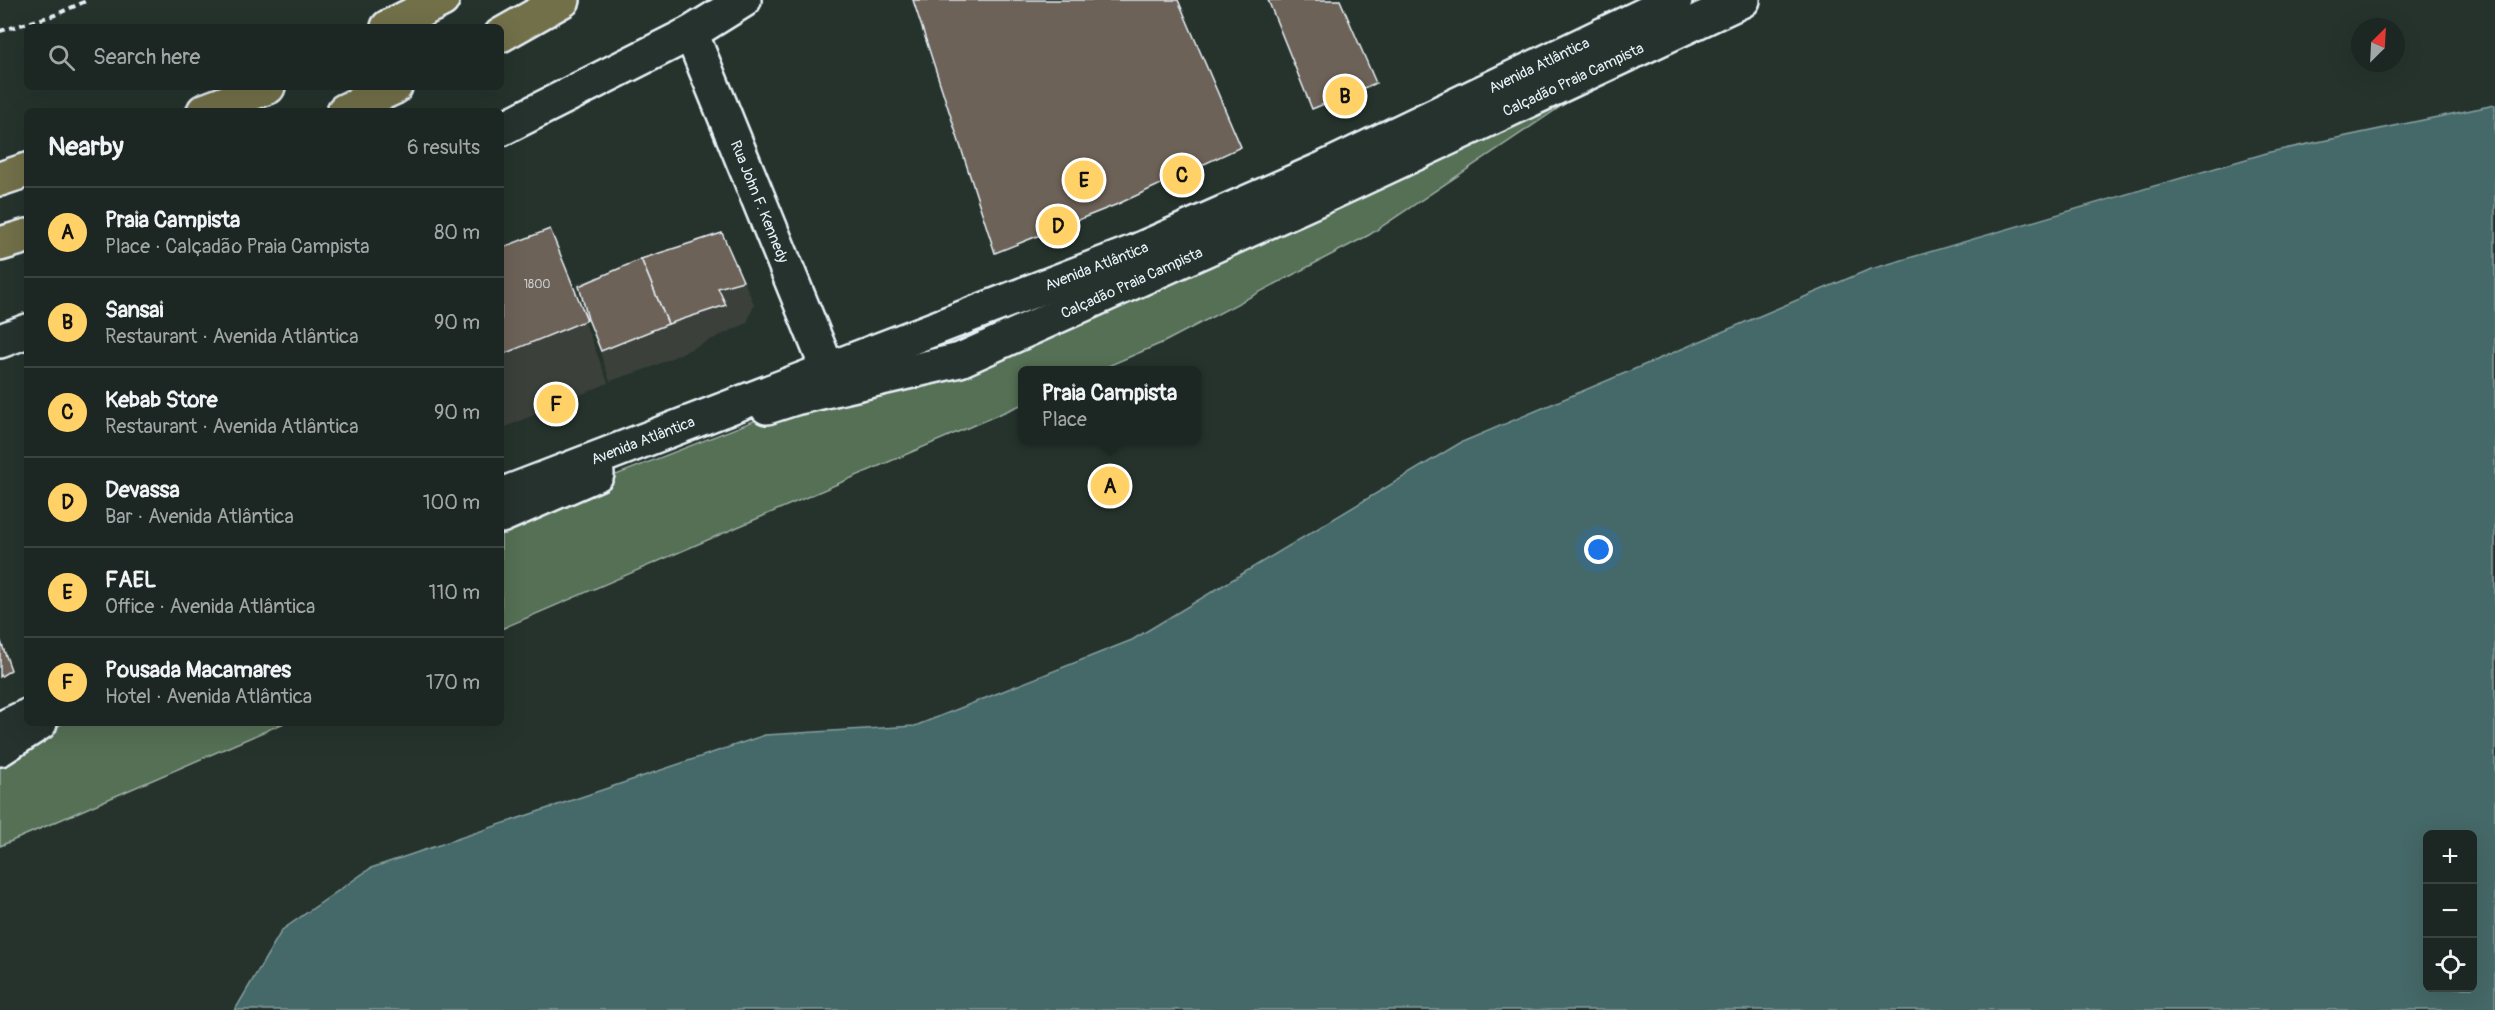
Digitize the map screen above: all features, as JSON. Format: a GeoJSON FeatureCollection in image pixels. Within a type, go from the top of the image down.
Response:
{"type":"FeatureCollection","features":[{"type":"Feature","properties":{"kind":"highway"},"geometry":{"type":"LineString","coordinates":[[394,24],[442,0]]}},
{"type":"Feature","properties":{"kind":"highway"},"geometry":{"type":"LineString","coordinates":[[504,33],[563,0]]}},
{"type":"Feature","properties":{"kind":"highway"},"geometry":{"type":"LineString","coordinates":[[212,108],[260,90]]}},
{"type":"Feature","properties":{"kind":"highway"},"geometry":{"type":"LineString","coordinates":[[350,108],[389,90]]}},
{"type":"Feature","properties":{"kind":"highway"},"geometry":{"type":"LineString","coordinates":[[0,167],[24,163]]}},
{"type":"Feature","properties":{"kind":"highway"},"geometry":{"type":"LineString","coordinates":[[0,179],[24,171]]}},
{"type":"Feature","properties":{"kind":"highway"},"geometry":{"type":"LineString","coordinates":[[0,244],[24,238]]}},
{"type":"Feature","properties":{"kind":"street"},"geometry":{"type":"LineString","coordinates":[[504,127],[691,33],[744,0]]}},
{"type":"Feature","properties":{"kind":"street","name":"Avenida Atlântica"},"geometry":{"type":"LineString","coordinates":[[504,494],[1134,252],[1325,168],[1675,0]]}},
{"type":"Feature","properties":{"kind":"street","name":"Calçadão Praia Campista"},"geometry":{"type":"LineString","coordinates":[[504,515],[692,432],[795,398],[960,360],[1329,194],[1743,0]]}},
{"type":"Feature","properties":{"kind":"street","name":"Rua John F. Kennedy"},"geometry":{"type":"LineString","coordinates":[[691,33],[828,370]]}},
{"type":"Feature","properties":{"kind":"street"},"geometry":{"type":"LineString","coordinates":[[0,341],[24,332]]}},
{"type":"Feature","properties":{"kind":"street"},"geometry":{"type":"LineString","coordinates":[[0,729],[24,717]]}},
{"type":"Feature","properties":{"kind":"street"},"geometry":{"type":"LineString","coordinates":[[0,749],[35,726]]}},
{"type":"Feature","properties":{"kind":"path"},"geometry":{"type":"LineString","coordinates":[[24,24],[55,15],[88,0]]}},
{"type":"Feature","properties":{"kind":"path"},"geometry":{"type":"LineString","coordinates":[[0,31],[24,24]]}},
{"type":"Feature","properties":{"kind":"shaded area"},"geometry":{"type":"Polygon","coordinates":[[[722,233],[754,304],[747,323],[652,367],[610,381],[577,284],[722,233]]]}},
{"type":"Feature","properties":{"kind":"shaded area"},"geometry":{"type":"Polygon","coordinates":[[[504,253],[584,320],[608,383],[504,428],[504,253]]]}},
{"type":"Feature","properties":{"kind":"green space"},"geometry":{"type":"Polygon","coordinates":[[[1566,103],[1369,235],[1164,342],[1108,366],[1018,366],[1018,406],[504,628],[504,519],[1566,103]]]}},
{"type":"Feature","properties":{"kind":"green space"},"geometry":{"type":"Polygon","coordinates":[[[59,726],[277,726],[0,846],[0,767],[59,726]]]}},
{"type":"Feature","properties":{"kind":"water"},"geometry":{"type":"Polygon","coordinates":[[[2495,105],[2495,1010],[235,1010],[282,930],[371,868],[765,735],[915,726],[1132,640],[1460,443],[1868,270],[2270,152],[2495,105]]]}},
{"type":"Feature","properties":{"kind":"building"},"geometry":{"type":"Polygon","coordinates":[[[913,0],[1178,0],[1241,147],[1118,204],[995,253],[913,0]]]}},
{"type":"Feature","properties":{"kind":"building"},"geometry":{"type":"Polygon","coordinates":[[[1268,0],[1340,0],[1376,83],[1312,109],[1268,0]]]}},
{"type":"Feature","properties":{"kind":"building"},"geometry":{"type":"Polygon","coordinates":[[[550,229],[587,320],[504,354],[504,247],[550,229]]]}},
{"type":"Feature","properties":{"kind":"building"},"geometry":{"type":"Polygon","coordinates":[[[722,233],[743,281],[718,288],[726,305],[668,324],[641,259],[722,233]]]}},
{"type":"Feature","properties":{"kind":"building"},"geometry":{"type":"Polygon","coordinates":[[[641,259],[668,324],[601,351],[588,319],[579,286],[641,259]]]}},
{"type":"Feature","properties":{"kind":"building"},"geometry":{"type":"Polygon","coordinates":[[[0,639],[11,670],[0,677],[0,639]]]}},
{"type":"Feature","properties":{"kind":"place","name":"Sansai"},"geometry":{"type":"Point","coordinates":[1345,96]}},
{"type":"Feature","properties":{"kind":"place","name":"Kebab Store"},"geometry":{"type":"Point","coordinates":[1182,175]}},
{"type":"Feature","properties":{"kind":"place","name":"FAEL"},"geometry":{"type":"Point","coordinates":[1084,180]}},
{"type":"Feature","properties":{"kind":"place","name":"Devassa"},"geometry":{"type":"Point","coordinates":[1058,226]}},
{"type":"Feature","properties":{"kind":"place","name":"Pousada Macamares"},"geometry":{"type":"Point","coordinates":[556,404]}},
{"type":"Feature","properties":{"kind":"place","name":"Praia Campista"},"geometry":{"type":"Point","coordinates":[1110,486]}}]}
